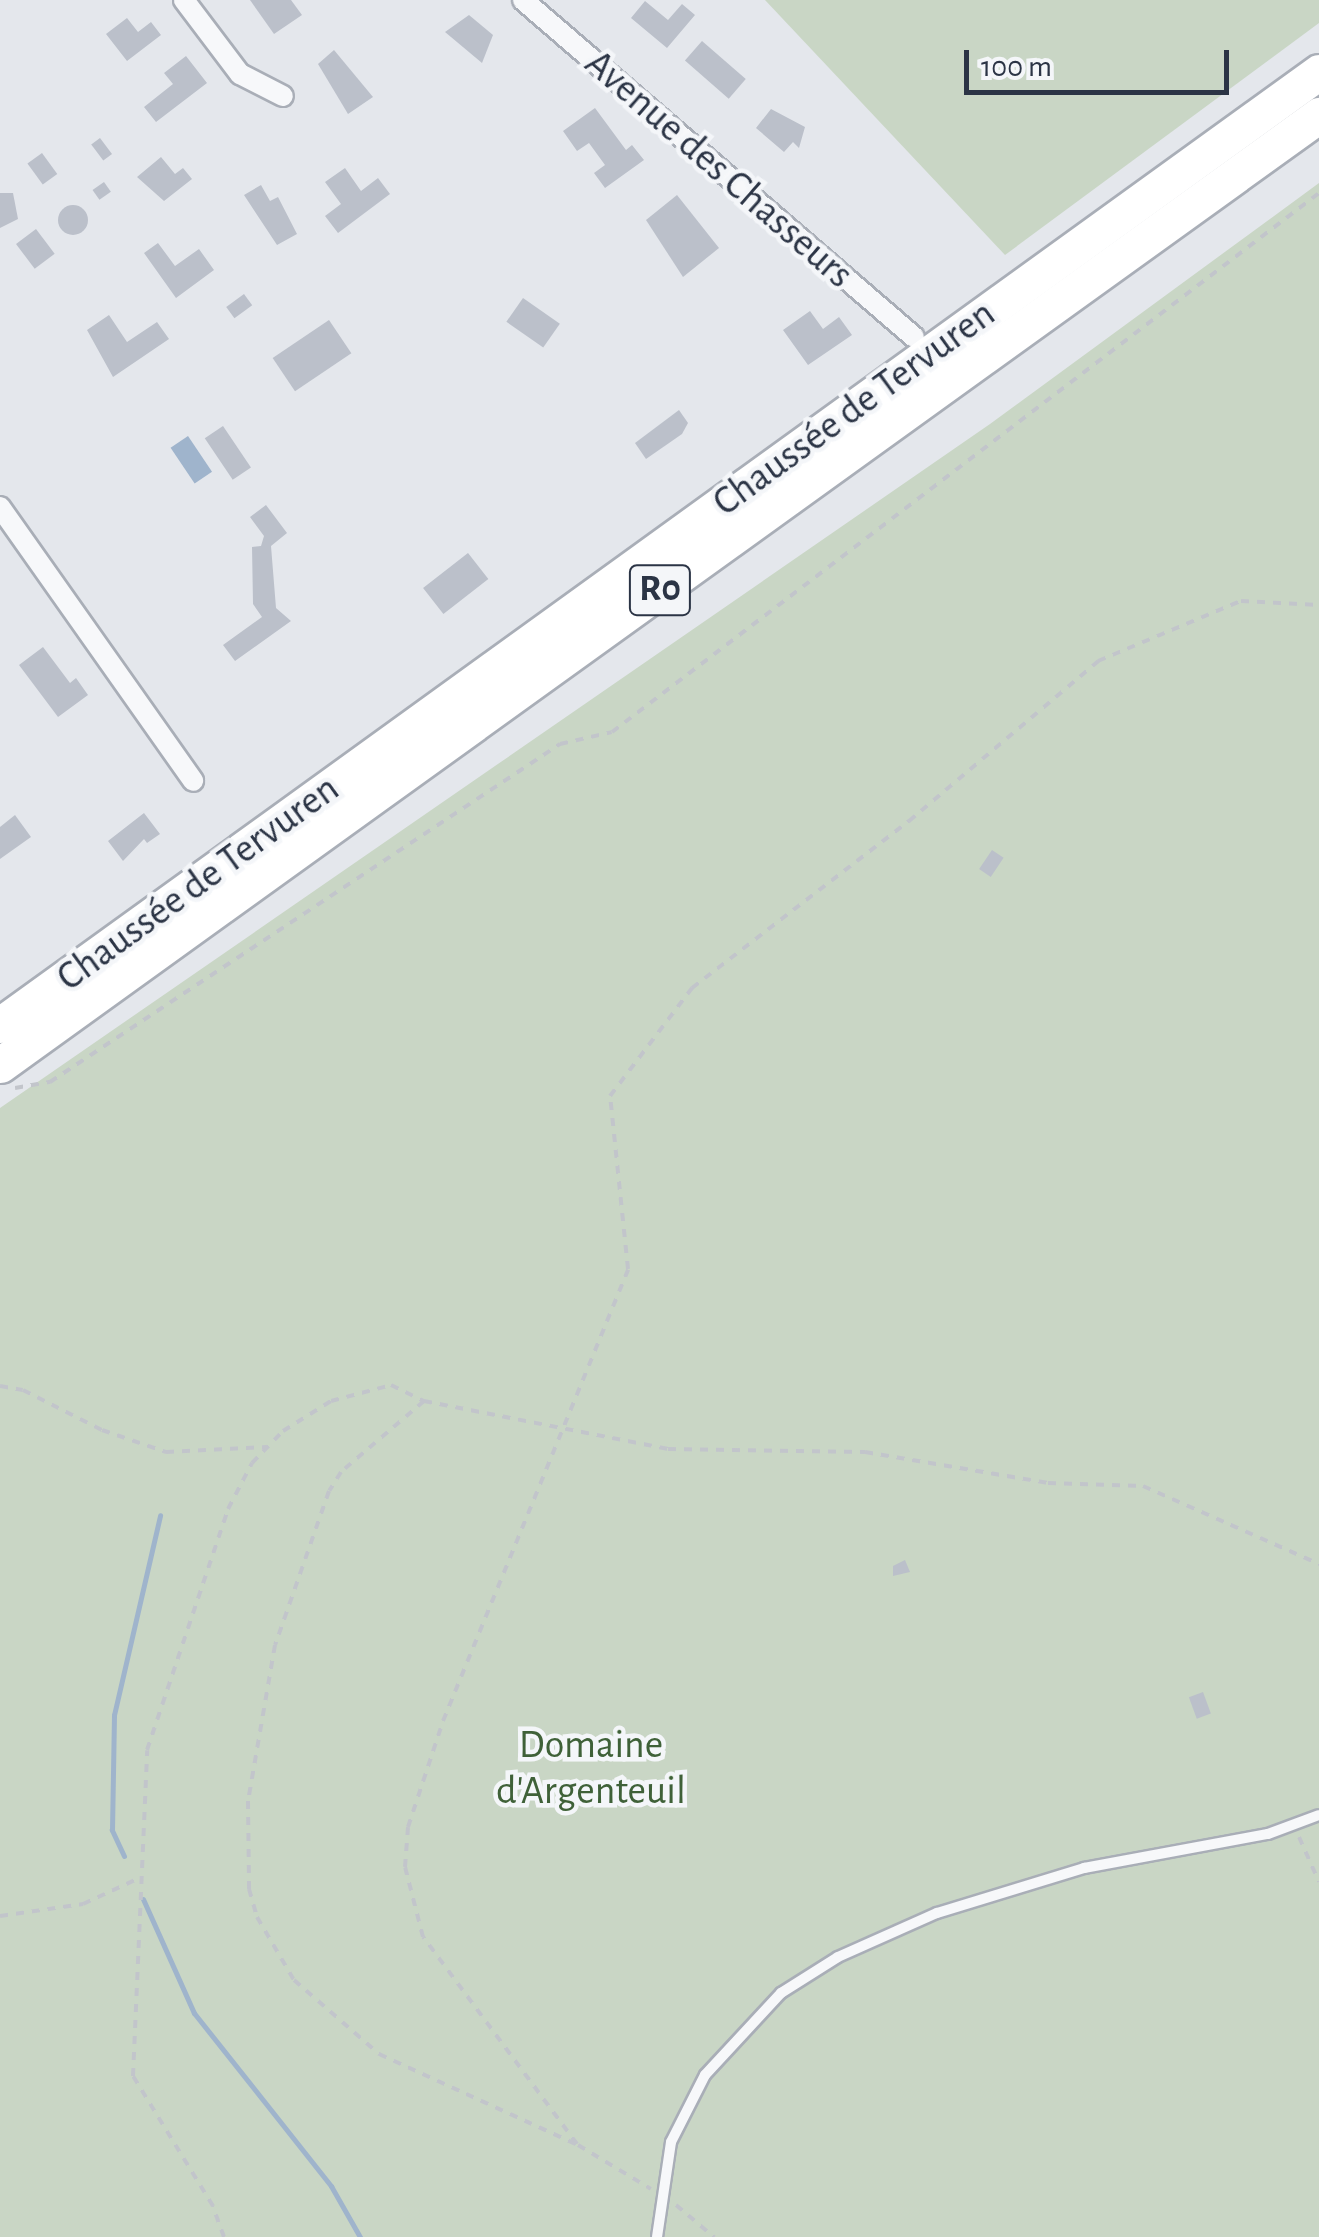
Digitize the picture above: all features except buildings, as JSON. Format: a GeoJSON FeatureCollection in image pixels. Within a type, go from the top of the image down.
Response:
{"type":"FeatureCollection","features":[{"type":"Feature","properties":{"kind":"highway","name":"Chaussée de Tervuren"},"geometry":{"type":"LineString","coordinates":[[0,1025],[1319,72]]}},
{"type":"Feature","properties":{"kind":"highway","name":"Chaussée de Tervuren"},"geometry":{"type":"LineString","coordinates":[[0,1065],[1319,115]]}},
{"type":"Feature","properties":{"kind":"street"},"geometry":{"type":"LineString","coordinates":[[184,0],[240,74],[283,96]]}},
{"type":"Feature","properties":{"kind":"street","name":"Avenue des Chasseurs"},"geometry":{"type":"LineString","coordinates":[[524,0],[914,337]]}},
{"type":"Feature","properties":{"kind":"street"},"geometry":{"type":"LineString","coordinates":[[0,507],[192,781]]}},
{"type":"Feature","properties":{"kind":"lane"},"geometry":{"type":"LineString","coordinates":[[657,2237],[660,2194],[671,2142],[717,2060],[781,1994],[838,1957],[937,1913],[1084,1868],[1295,1825],[1319,1814]]}},
{"type":"Feature","properties":{"kind":"path"},"geometry":{"type":"LineString","coordinates":[[0,1090],[50,1082],[560,744],[612,732],[1319,193]]}},
{"type":"Feature","properties":{"kind":"path"},"geometry":{"type":"LineString","coordinates":[[578,2145],[423,1938],[405,1867],[408,1826],[437,1739],[628,1269],[610,1096],[692,988],[910,821],[1098,661],[1241,600],[1319,605]]}},
{"type":"Feature","properties":{"kind":"path"},"geometry":{"type":"LineString","coordinates":[[224,2237],[212,2206],[133,2076],[137,1879],[147,1750],[228,1508],[267,1448],[331,1401],[391,1385],[424,1401],[668,1449],[865,1452],[1048,1483],[1144,1486],[1319,1564]]}},
{"type":"Feature","properties":{"kind":"path"},"geometry":{"type":"LineString","coordinates":[[0,1386],[23,1390],[102,1430],[166,1452],[267,1448]]}},
{"type":"Feature","properties":{"kind":"path"},"geometry":{"type":"LineString","coordinates":[[424,1401],[342,1472],[304,1547],[262,1696],[248,1802],[250,1889],[271,1946],[294,1980],[350,2034],[417,2073],[578,2145],[660,2194],[714,2237]]}},
{"type":"Feature","properties":{"kind":"path"},"geometry":{"type":"LineString","coordinates":[[1295,1825],[1319,1882]]}},
{"type":"Feature","properties":{"kind":"path"},"geometry":{"type":"LineString","coordinates":[[0,1916],[83,1904],[137,1879]]}},
{"type":"Feature","properties":{"kind":"green space"},"geometry":{"type":"Polygon","coordinates":[[[765,0],[1319,0],[1319,23],[1005,255],[765,0]]]}},
{"type":"Feature","properties":{"kind":"green space","name":"Domaine d'Argenteuil"},"geometry":{"type":"Polygon","coordinates":[[[1319,183],[1319,2237],[0,2237],[0,1108],[990,424],[1319,183]]]}},
{"type":"Feature","properties":{"kind":"water"},"geometry":{"type":"Polygon","coordinates":[[[188,436],[212,472],[195,483],[171,448],[188,436]]]}},
{"type":"Feature","properties":{"kind":"waterway"},"geometry":{"type":"LineString","coordinates":[[124,1856],[112,1830],[114,1715],[160,1515]]}},
{"type":"Feature","properties":{"kind":"waterway"},"geometry":{"type":"LineString","coordinates":[[143,1899],[194,2013],[331,2186],[360,2237]]}}]}
